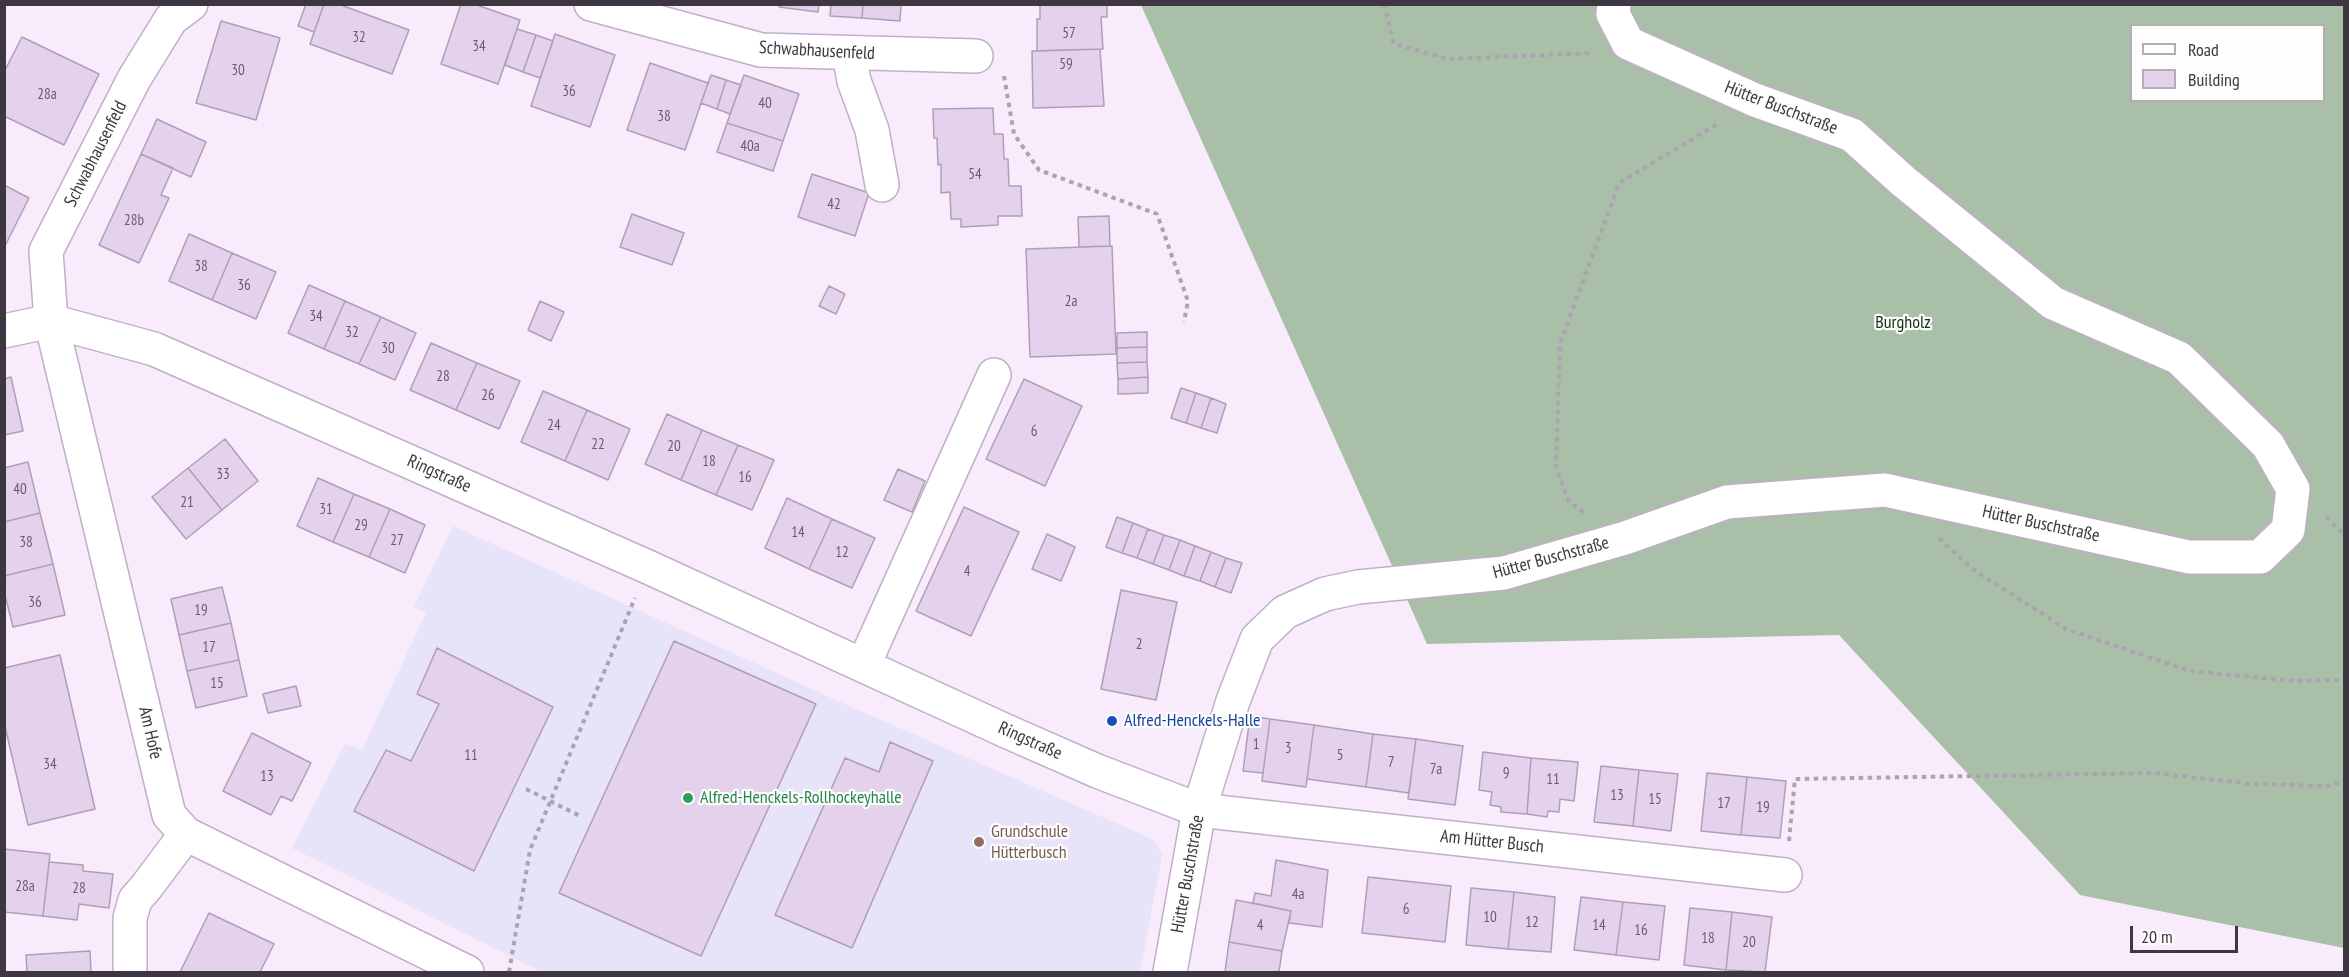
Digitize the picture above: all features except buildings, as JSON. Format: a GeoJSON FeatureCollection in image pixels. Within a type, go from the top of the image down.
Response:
{"type":"FeatureCollection","features":[{"type":"Feature","properties":{"kind":"street","name":"Schwabhausenfeld"},"geometry":{"type":"LineString","coordinates":[[51,321],[46,251],[134,79],[171,19],[191,4]]}},
{"type":"Feature","properties":{"kind":"street","name":"Schwabhausenfeld"},"geometry":{"type":"LineString","coordinates":[[591,4],[761,51],[976,57]]}},
{"type":"Feature","properties":{"kind":"street"},"geometry":{"type":"LineString","coordinates":[[1614,4],[1613,14],[1628,43]]}},
{"type":"Feature","properties":{"kind":"street","name":"Hütter Buschstraße"},"geometry":{"type":"LineString","coordinates":[[1170,972],[1199,810],[1233,701],[1257,639],[1285,612],[1324,594],[1358,587],[1504,573],[1625,538],[1727,502],[1885,490],[2189,557],[2260,557],[2288,530],[2293,489],[2268,445],[2179,358],[2053,303],[1903,181],[1852,135],[1755,100],[1628,43]]}},
{"type":"Feature","properties":{"kind":"street"},"geometry":{"type":"LineString","coordinates":[[849,53],[854,81],[872,130],[882,185]]}},
{"type":"Feature","properties":{"kind":"street","name":"Ringstraße"},"geometry":{"type":"LineString","coordinates":[[4,331],[51,321],[154,349],[648,567],[1097,771],[1199,810]]}},
{"type":"Feature","properties":{"kind":"street","name":"Am Hofe"},"geometry":{"type":"LineString","coordinates":[[51,321],[169,815],[186,834],[467,972]]}},
{"type":"Feature","properties":{"kind":"street"},"geometry":{"type":"LineString","coordinates":[[864,664],[994,375]]}},
{"type":"Feature","properties":{"kind":"street","name":"Am Hütter Busch"},"geometry":{"type":"LineString","coordinates":[[1199,810],[1785,875]]}},
{"type":"Feature","properties":{"kind":"street"},"geometry":{"type":"LineString","coordinates":[[130,972],[130,918],[135,900],[186,834]]}},
{"type":"Feature","properties":{"kind":"path"},"geometry":{"type":"LineString","coordinates":[[1384,4],[1394,44],[1449,60],[1610,52],[1628,43]]}},
{"type":"Feature","properties":{"kind":"path"},"geometry":{"type":"LineString","coordinates":[[976,57],[1001,63],[1014,134],[1039,170],[1157,214],[1188,300],[1184,322]]}},
{"type":"Feature","properties":{"kind":"path"},"geometry":{"type":"LineString","coordinates":[[1569,502],[1556,467],[1560,344],[1619,183],[1755,100]]}},
{"type":"Feature","properties":{"kind":"path"},"geometry":{"type":"LineString","coordinates":[[1938,538],[1974,570],[2066,629],[2190,671],[2294,681],[2344,680]]}},
{"type":"Feature","properties":{"kind":"path"},"geometry":{"type":"LineString","coordinates":[[509,972],[530,850],[548,801],[648,567]]}},
{"type":"Feature","properties":{"kind":"path"},"geometry":{"type":"LineString","coordinates":[[1785,875],[1795,779],[2154,773],[2253,784],[2329,786],[2344,781]]}},
{"type":"Feature","properties":{"kind":"path"},"geometry":{"type":"LineString","coordinates":[[526,789],[582,817]]}},
{"type":"Feature","properties":{"kind":"shaded area"},"geometry":{"type":"Polygon","coordinates":[[[453,526],[847,705],[1150,838],[1158,845],[1162,855],[1140,972],[542,972],[292,848],[345,744],[362,750],[426,613],[414,607],[453,526]]]}},
{"type":"Feature","properties":{"kind":"green space","name":"Burgholz"},"geometry":{"type":"Polygon","coordinates":[[[1141,5],[2344,5],[2344,948],[2080,895],[1839,635],[1427,644],[1141,5]]]}},
{"type":"Feature","properties":{"kind":"place","name":"Alfred-Henckels-Halle"},"geometry":{"type":"Point","coordinates":[1112,721]}},
{"type":"Feature","properties":{"kind":"place","name":"Alfred-Henckels-Rollhockeyhalle"},"geometry":{"type":"Point","coordinates":[688,798]}},
{"type":"Feature","properties":{"kind":"place","name":"Grundschule Hütterbusch"},"geometry":{"type":"Point","coordinates":[979,842]}}]}
